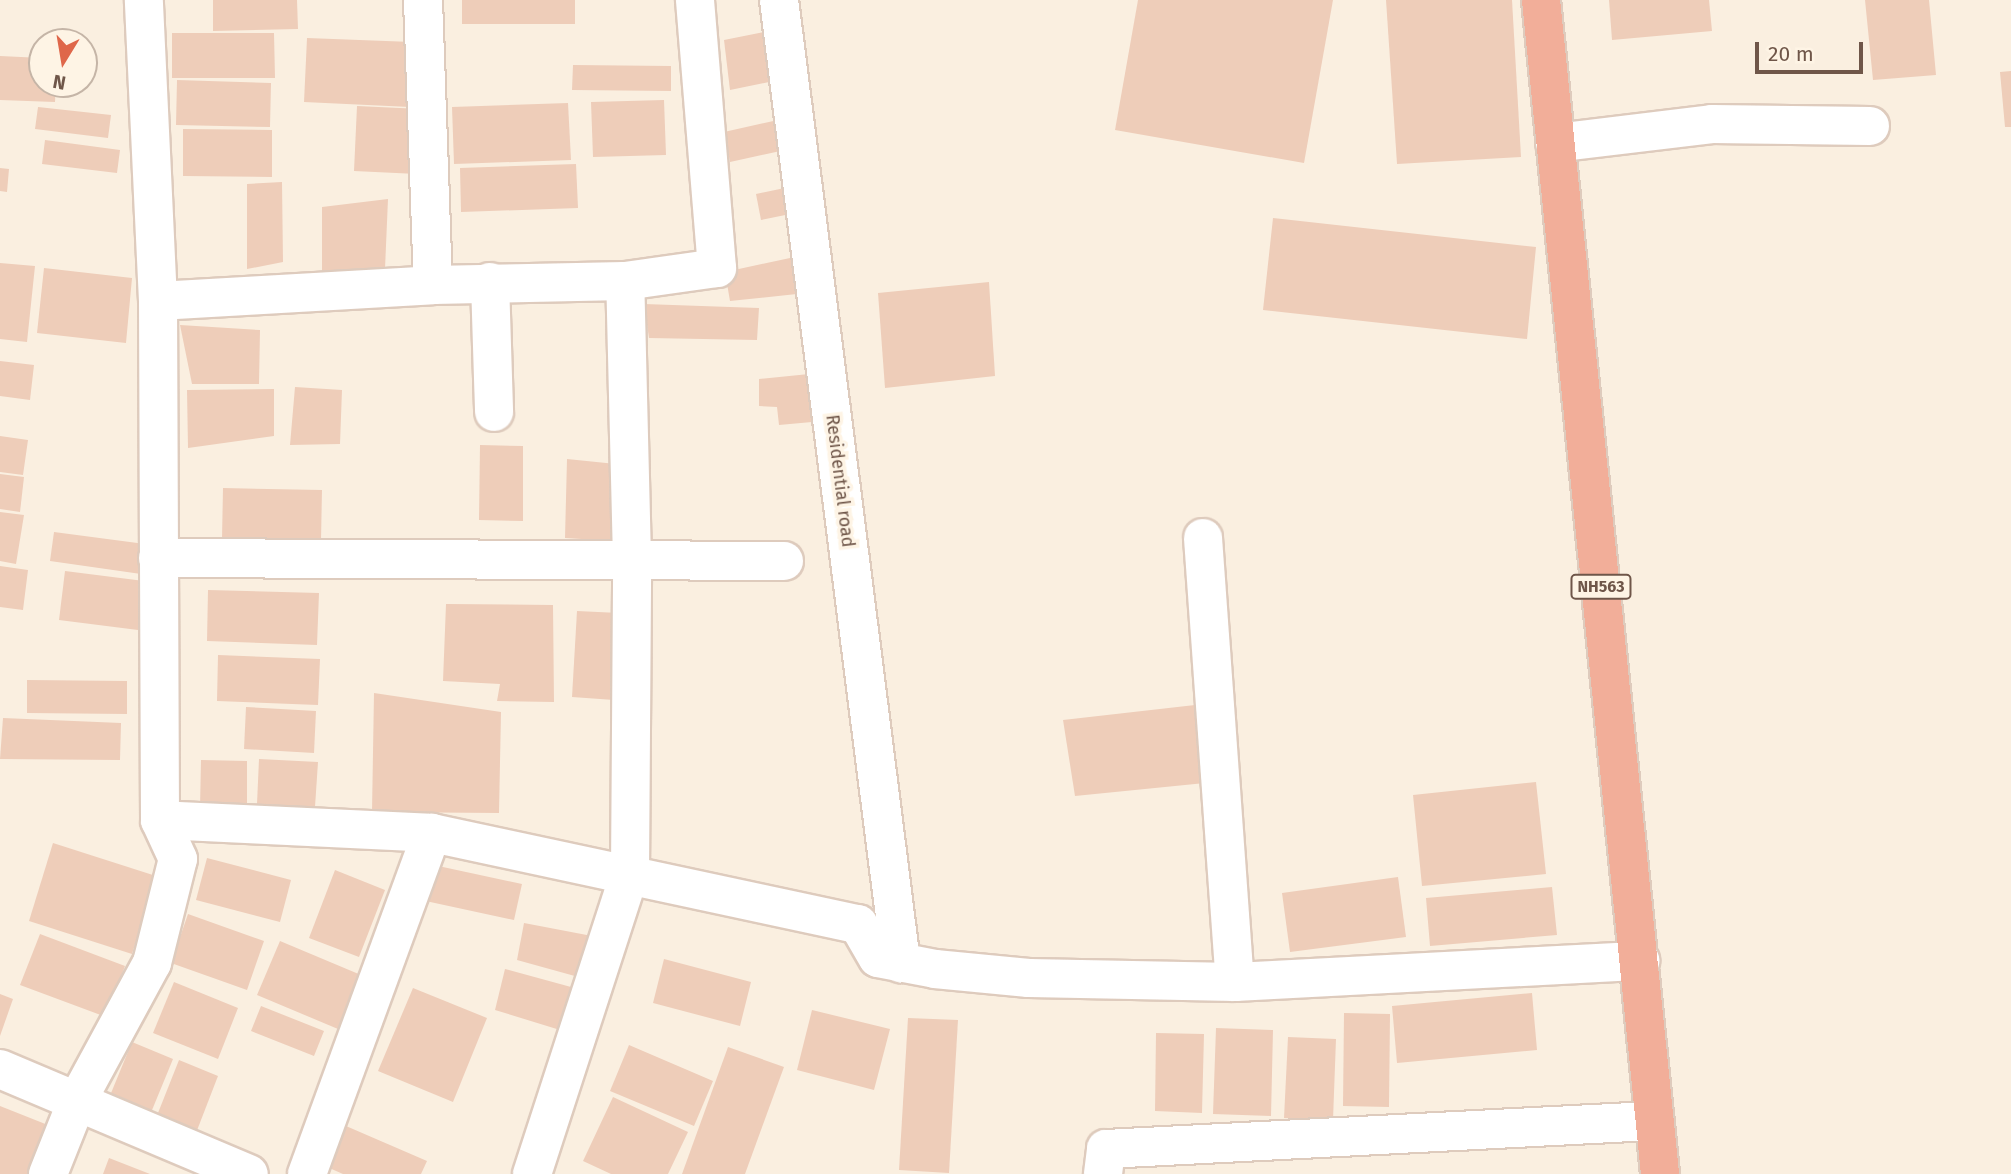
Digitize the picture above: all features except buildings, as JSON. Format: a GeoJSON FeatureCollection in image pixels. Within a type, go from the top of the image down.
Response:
{"type":"FeatureCollection","features":[{"type":"Feature","properties":{"kind":"highway","name":"NH563"},"geometry":{"type":"LineString","coordinates":[[1541,0],[1640,961],[1652,1121],[1660,1174]]}},
{"type":"Feature","properties":{"kind":"street"},"geometry":{"type":"LineString","coordinates":[[48,1174],[77,1101],[152,962],[178,859],[160,820],[158,301],[144,0]]}},
{"type":"Feature","properties":{"kind":"street"},"geometry":{"type":"LineString","coordinates":[[424,0],[433,285]]}},
{"type":"Feature","properties":{"kind":"street"},"geometry":{"type":"LineString","coordinates":[[158,301],[490,282],[625,281],[717,268],[695,0]]}},
{"type":"Feature","properties":{"kind":"street","name":"Residential road"},"geometry":{"type":"LineString","coordinates":[[779,0],[901,963]]}},
{"type":"Feature","properties":{"kind":"street"},"geometry":{"type":"LineString","coordinates":[[1555,143],[1712,124],[1870,126]]}},
{"type":"Feature","properties":{"kind":"street"},"geometry":{"type":"LineString","coordinates":[[532,1174],[630,873],[632,559],[625,281]]}},
{"type":"Feature","properties":{"kind":"street"},"geometry":{"type":"LineString","coordinates":[[490,282],[494,412]]}},
{"type":"Feature","properties":{"kind":"street"},"geometry":{"type":"LineString","coordinates":[[1203,538],[1235,982]]}},
{"type":"Feature","properties":{"kind":"street"},"geometry":{"type":"LineString","coordinates":[[158,558],[784,561]]}},
{"type":"Feature","properties":{"kind":"street"},"geometry":{"type":"LineString","coordinates":[[160,820],[432,833],[630,873],[858,924],[878,958],[1029,978],[1235,982],[1640,961]]}},
{"type":"Feature","properties":{"kind":"street"},"geometry":{"type":"LineString","coordinates":[[307,1174],[432,833]]}},
{"type":"Feature","properties":{"kind":"street"},"geometry":{"type":"LineString","coordinates":[[0,1069],[249,1174]]}},
{"type":"Feature","properties":{"kind":"street"},"geometry":{"type":"LineString","coordinates":[[1103,1174],[1106,1149],[1652,1121]]}}]}
